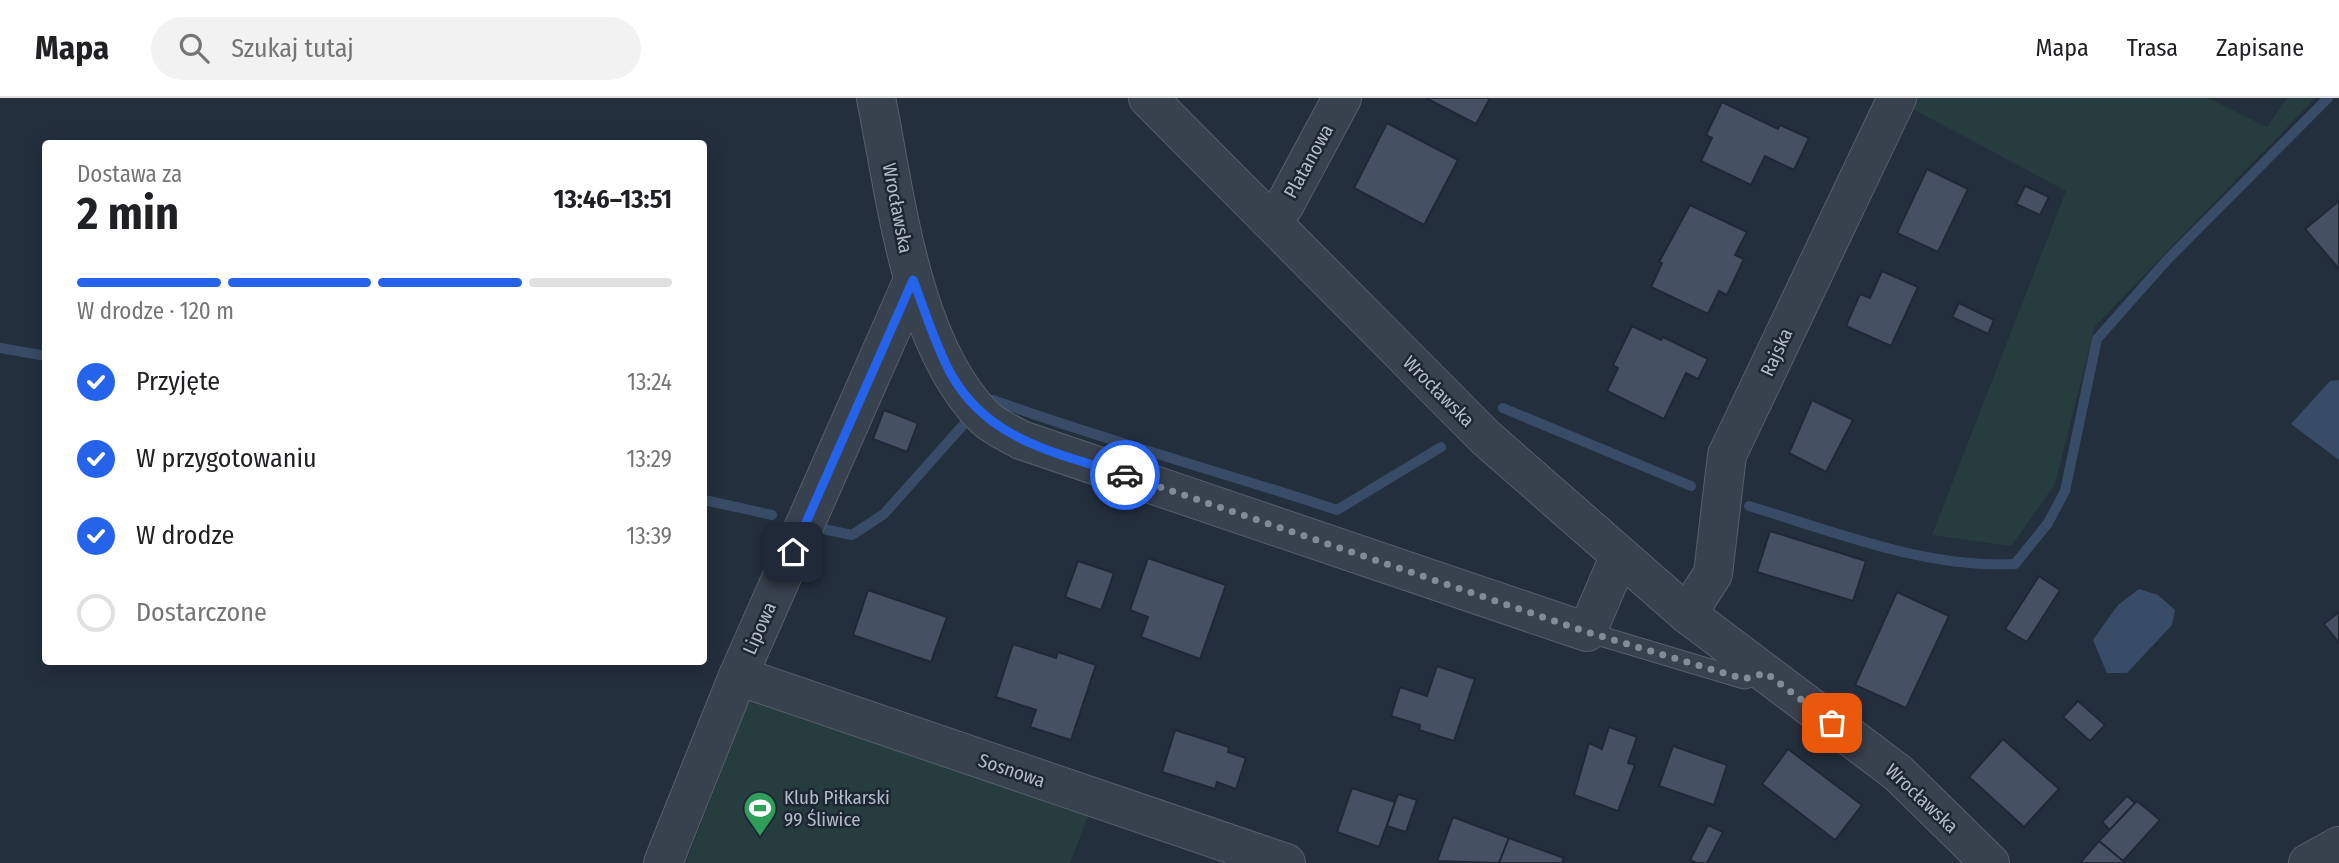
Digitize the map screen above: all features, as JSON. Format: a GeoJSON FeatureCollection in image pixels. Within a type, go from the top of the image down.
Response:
{"type":"FeatureCollection","features":[{"type":"Feature","properties":{"kind":"street","name":"Wrocławska"},"geometry":{"type":"LineString","coordinates":[[876,98],[913,280],[951,374],[985,419],[1021,440],[1587,632]]}},
{"type":"Feature","properties":{"kind":"street","name":"Wrocławska"},"geometry":{"type":"LineString","coordinates":[[1148,98],[1486,438],[1687,614],[1898,773],[1990,863]]}},
{"type":"Feature","properties":{"kind":"street","name":"Platanowa"},"geometry":{"type":"LineString","coordinates":[[1268,219],[1284,206],[1342,98]]}},
{"type":"Feature","properties":{"kind":"street","name":"Rajska"},"geometry":{"type":"LineString","coordinates":[[1687,614],[1713,575],[1727,455],[1897,98]]}},
{"type":"Feature","properties":{"kind":"street","name":"Lipowa"},"geometry":{"type":"LineString","coordinates":[[663,863],[738,676],[913,280]]}},
{"type":"Feature","properties":{"kind":"street"},"geometry":{"type":"LineString","coordinates":[[1587,632],[1619,557]]}},
{"type":"Feature","properties":{"kind":"street","name":"Sosnowa"},"geometry":{"type":"LineString","coordinates":[[738,676],[1286,863]]}},
{"type":"Feature","properties":{"kind":"street"},"geometry":{"type":"LineString","coordinates":[[2308,863],[2339,846]]}},
{"type":"Feature","properties":{"kind":"lane"},"geometry":{"type":"LineString","coordinates":[[1587,632],[1744,679],[1766,673]]}},
{"type":"Feature","properties":{"kind":"green space"},"geometry":{"type":"Polygon","coordinates":[[[1915,98],[2208,98],[2267,127],[2287,98],[2315,98],[2095,326],[2055,484],[2011,546],[1932,535],[2066,191],[1911,108],[1915,98]]]}},
{"type":"Feature","properties":{"kind":"green space"},"geometry":{"type":"Polygon","coordinates":[[[751,696],[1089,814],[1070,863],[686,863],[751,696]]]}},
{"type":"Feature","properties":{"kind":"water"},"geometry":{"type":"Polygon","coordinates":[[[2339,380],[2339,460],[2291,424],[2330,381],[2339,380]]]}},
{"type":"Feature","properties":{"kind":"water"},"geometry":{"type":"Polygon","coordinates":[[[2139,589],[2158,595],[2175,610],[2172,625],[2127,673],[2107,673],[2093,640],[2118,605],[2139,589]]]}},
{"type":"Feature","properties":{"kind":"building"},"geometry":{"type":"Polygon","coordinates":[[[1426,98],[1490,98],[1476,124],[1426,98]]]}},
{"type":"Feature","properties":{"kind":"building"},"geometry":{"type":"Polygon","coordinates":[[[1722,102],[1778,129],[1780,125],[1809,138],[1794,170],[1765,156],[1751,185],[1701,161],[1712,138],[1706,135],[1722,102]]]}},
{"type":"Feature","properties":{"kind":"building"},"geometry":{"type":"Polygon","coordinates":[[[1387,123],[1458,160],[1424,225],[1354,188],[1387,123]]]}},
{"type":"Feature","properties":{"kind":"building"},"geometry":{"type":"Polygon","coordinates":[[[1927,169],[1968,189],[1938,252],[1897,233],[1927,169]]]}},
{"type":"Feature","properties":{"kind":"building"},"geometry":{"type":"Polygon","coordinates":[[[2025,186],[2049,197],[2040,215],[2016,204],[2025,186]]]}},
{"type":"Feature","properties":{"kind":"building"},"geometry":{"type":"Polygon","coordinates":[[[2339,201],[2339,269],[2305,229],[2339,201]]]}},
{"type":"Feature","properties":{"kind":"building"},"geometry":{"type":"Polygon","coordinates":[[[1690,205],[1747,232],[1735,255],[1744,259],[1727,295],[1719,291],[1708,314],[1651,287],[1662,263],[1659,262],[1690,205]]]}},
{"type":"Feature","properties":{"kind":"building"},"geometry":{"type":"Polygon","coordinates":[[[1882,271],[1918,287],[1891,346],[1846,326],[1860,294],[1870,298],[1882,271]]]}},
{"type":"Feature","properties":{"kind":"building"},"geometry":{"type":"Polygon","coordinates":[[[1959,303],[1994,320],[1988,334],[1952,317],[1959,303]]]}},
{"type":"Feature","properties":{"kind":"building"},"geometry":{"type":"Polygon","coordinates":[[[1632,326],[1661,340],[1663,337],[1708,359],[1698,379],[1686,373],[1664,419],[1607,391],[1618,368],[1613,365],[1632,326]]]}},
{"type":"Feature","properties":{"kind":"building"},"geometry":{"type":"Polygon","coordinates":[[[1812,400],[1853,420],[1826,472],[1789,453],[1812,400]]]}},
{"type":"Feature","properties":{"kind":"building"},"geometry":{"type":"Polygon","coordinates":[[[884,410],[918,423],[907,452],[873,439],[884,410]]]}},
{"type":"Feature","properties":{"kind":"building"},"geometry":{"type":"Polygon","coordinates":[[[1770,531],[1866,561],[1853,601],[1757,572],[1770,531]]]}},
{"type":"Feature","properties":{"kind":"building"},"geometry":{"type":"Polygon","coordinates":[[[1148,558],[1226,585],[1200,659],[1141,637],[1148,617],[1130,610],[1148,558]]]}},
{"type":"Feature","properties":{"kind":"building"},"geometry":{"type":"Polygon","coordinates":[[[1078,561],[1114,573],[1101,610],[1065,597],[1078,561]]]}},
{"type":"Feature","properties":{"kind":"building"},"geometry":{"type":"Polygon","coordinates":[[[2039,576],[2060,590],[2027,642],[2005,629],[2039,576]]]}},
{"type":"Feature","properties":{"kind":"building"},"geometry":{"type":"Polygon","coordinates":[[[868,590],[947,617],[931,662],[853,635],[868,590]]]}},
{"type":"Feature","properties":{"kind":"building"},"geometry":{"type":"Polygon","coordinates":[[[1897,592],[1949,616],[1906,708],[1855,685],[1897,592]]]}},
{"type":"Feature","properties":{"kind":"building"},"geometry":{"type":"Polygon","coordinates":[[[2339,612],[2339,643],[2324,624],[2339,612]]]}},
{"type":"Feature","properties":{"kind":"building"},"geometry":{"type":"Polygon","coordinates":[[[1013,644],[1056,658],[1058,652],[1096,665],[1071,740],[1030,727],[1036,710],[996,697],[1013,644]]]}},
{"type":"Feature","properties":{"kind":"building"},"geometry":{"type":"Polygon","coordinates":[[[1437,666],[1475,679],[1454,741],[1419,730],[1420,725],[1391,716],[1400,687],[1427,696],[1437,666]]]}},
{"type":"Feature","properties":{"kind":"building"},"geometry":{"type":"Polygon","coordinates":[[[2078,701],[2105,725],[2090,741],[2063,717],[2078,701]]]}},
{"type":"Feature","properties":{"kind":"building"},"geometry":{"type":"Polygon","coordinates":[[[1609,727],[1637,737],[1628,763],[1635,765],[1618,811],[1574,795],[1589,743],[1602,749],[1609,727]]]}},
{"type":"Feature","properties":{"kind":"building"},"geometry":{"type":"Polygon","coordinates":[[[1175,730],[1229,747],[1228,752],[1246,758],[1236,789],[1217,782],[1215,789],[1162,772],[1175,730]]]}},
{"type":"Feature","properties":{"kind":"building"},"geometry":{"type":"Polygon","coordinates":[[[2003,739],[2059,789],[2024,827],[1969,777],[2003,739]]]}},
{"type":"Feature","properties":{"kind":"building"},"geometry":{"type":"Polygon","coordinates":[[[1673,746],[1727,765],[1714,805],[1659,786],[1673,746]]]}},
{"type":"Feature","properties":{"kind":"building"},"geometry":{"type":"Polygon","coordinates":[[[1788,749],[1862,805],[1835,840],[1762,784],[1788,749]]]}},
{"type":"Feature","properties":{"kind":"building"},"geometry":{"type":"Polygon","coordinates":[[[1352,788],[1395,802],[1379,847],[1337,832],[1352,788]]]}},
{"type":"Feature","properties":{"kind":"building"},"geometry":{"type":"Polygon","coordinates":[[[1398,794],[1417,800],[1406,832],[1387,826],[1398,794]]]}},
{"type":"Feature","properties":{"kind":"building"},"geometry":{"type":"Polygon","coordinates":[[[2127,796],[2135,803],[2110,830],[2102,822],[2127,796]]]}},
{"type":"Feature","properties":{"kind":"building"},"geometry":{"type":"Polygon","coordinates":[[[2137,801],[2160,820],[2123,861],[2099,841],[2137,801]]]}},
{"type":"Feature","properties":{"kind":"building"},"geometry":{"type":"Polygon","coordinates":[[[1453,817],[1509,838],[1499,863],[1437,861],[1453,817]]]}},
{"type":"Feature","properties":{"kind":"building"},"geometry":{"type":"Polygon","coordinates":[[[1708,825],[1723,832],[1707,863],[1697,863],[1690,860],[1708,825]]]}},
{"type":"Feature","properties":{"kind":"building"},"geometry":{"type":"Polygon","coordinates":[[[1509,838],[1564,858],[1562,863],[1499,863],[1509,838]]]}},
{"type":"Feature","properties":{"kind":"building"},"geometry":{"type":"Polygon","coordinates":[[[2099,841],[2123,861],[2125,863],[2080,863],[2099,841]]]}},
{"type":"Feature","properties":{"kind":"waterway"},"geometry":{"type":"LineString","coordinates":[[1749,506],[1847,537],[1914,554],[1981,564],[2015,564],[2048,523],[2065,491],[2097,339],[2167,260],[2328,98]]}},
{"type":"Feature","properties":{"kind":"waterway"},"geometry":{"type":"LineString","coordinates":[[0,348],[42,355]]}},
{"type":"Feature","properties":{"kind":"waterway"},"geometry":{"type":"LineString","coordinates":[[993,400],[1337,510],[1441,447]]}},
{"type":"Feature","properties":{"kind":"waterway"},"geometry":{"type":"LineString","coordinates":[[1503,408],[1691,486]]}},
{"type":"Feature","properties":{"kind":"waterway"},"geometry":{"type":"LineString","coordinates":[[813,527],[852,535],[884,514],[964,424]]}},
{"type":"Feature","properties":{"kind":"waterway"},"geometry":{"type":"LineString","coordinates":[[707,501],[772,515]]}},
{"type":"Feature","properties":{"kind":"way so far"},"geometry":{"type":"LineString","coordinates":[[1125,475],[1587,632],[1744,679],[1766,673],[1832,723]]}},
{"type":"Feature","properties":{"kind":"place","name":"Klub Piłkarski 99 Śliwice"},"geometry":{"type":"Point","coordinates":[760,838]}},
{"type":"Feature","properties":{"kind":"route"},"geometry":{"type":"LineString","coordinates":[[793,552],[913,280],[951,374],[985,419],[1021,440],[1125,475]]}}]}
